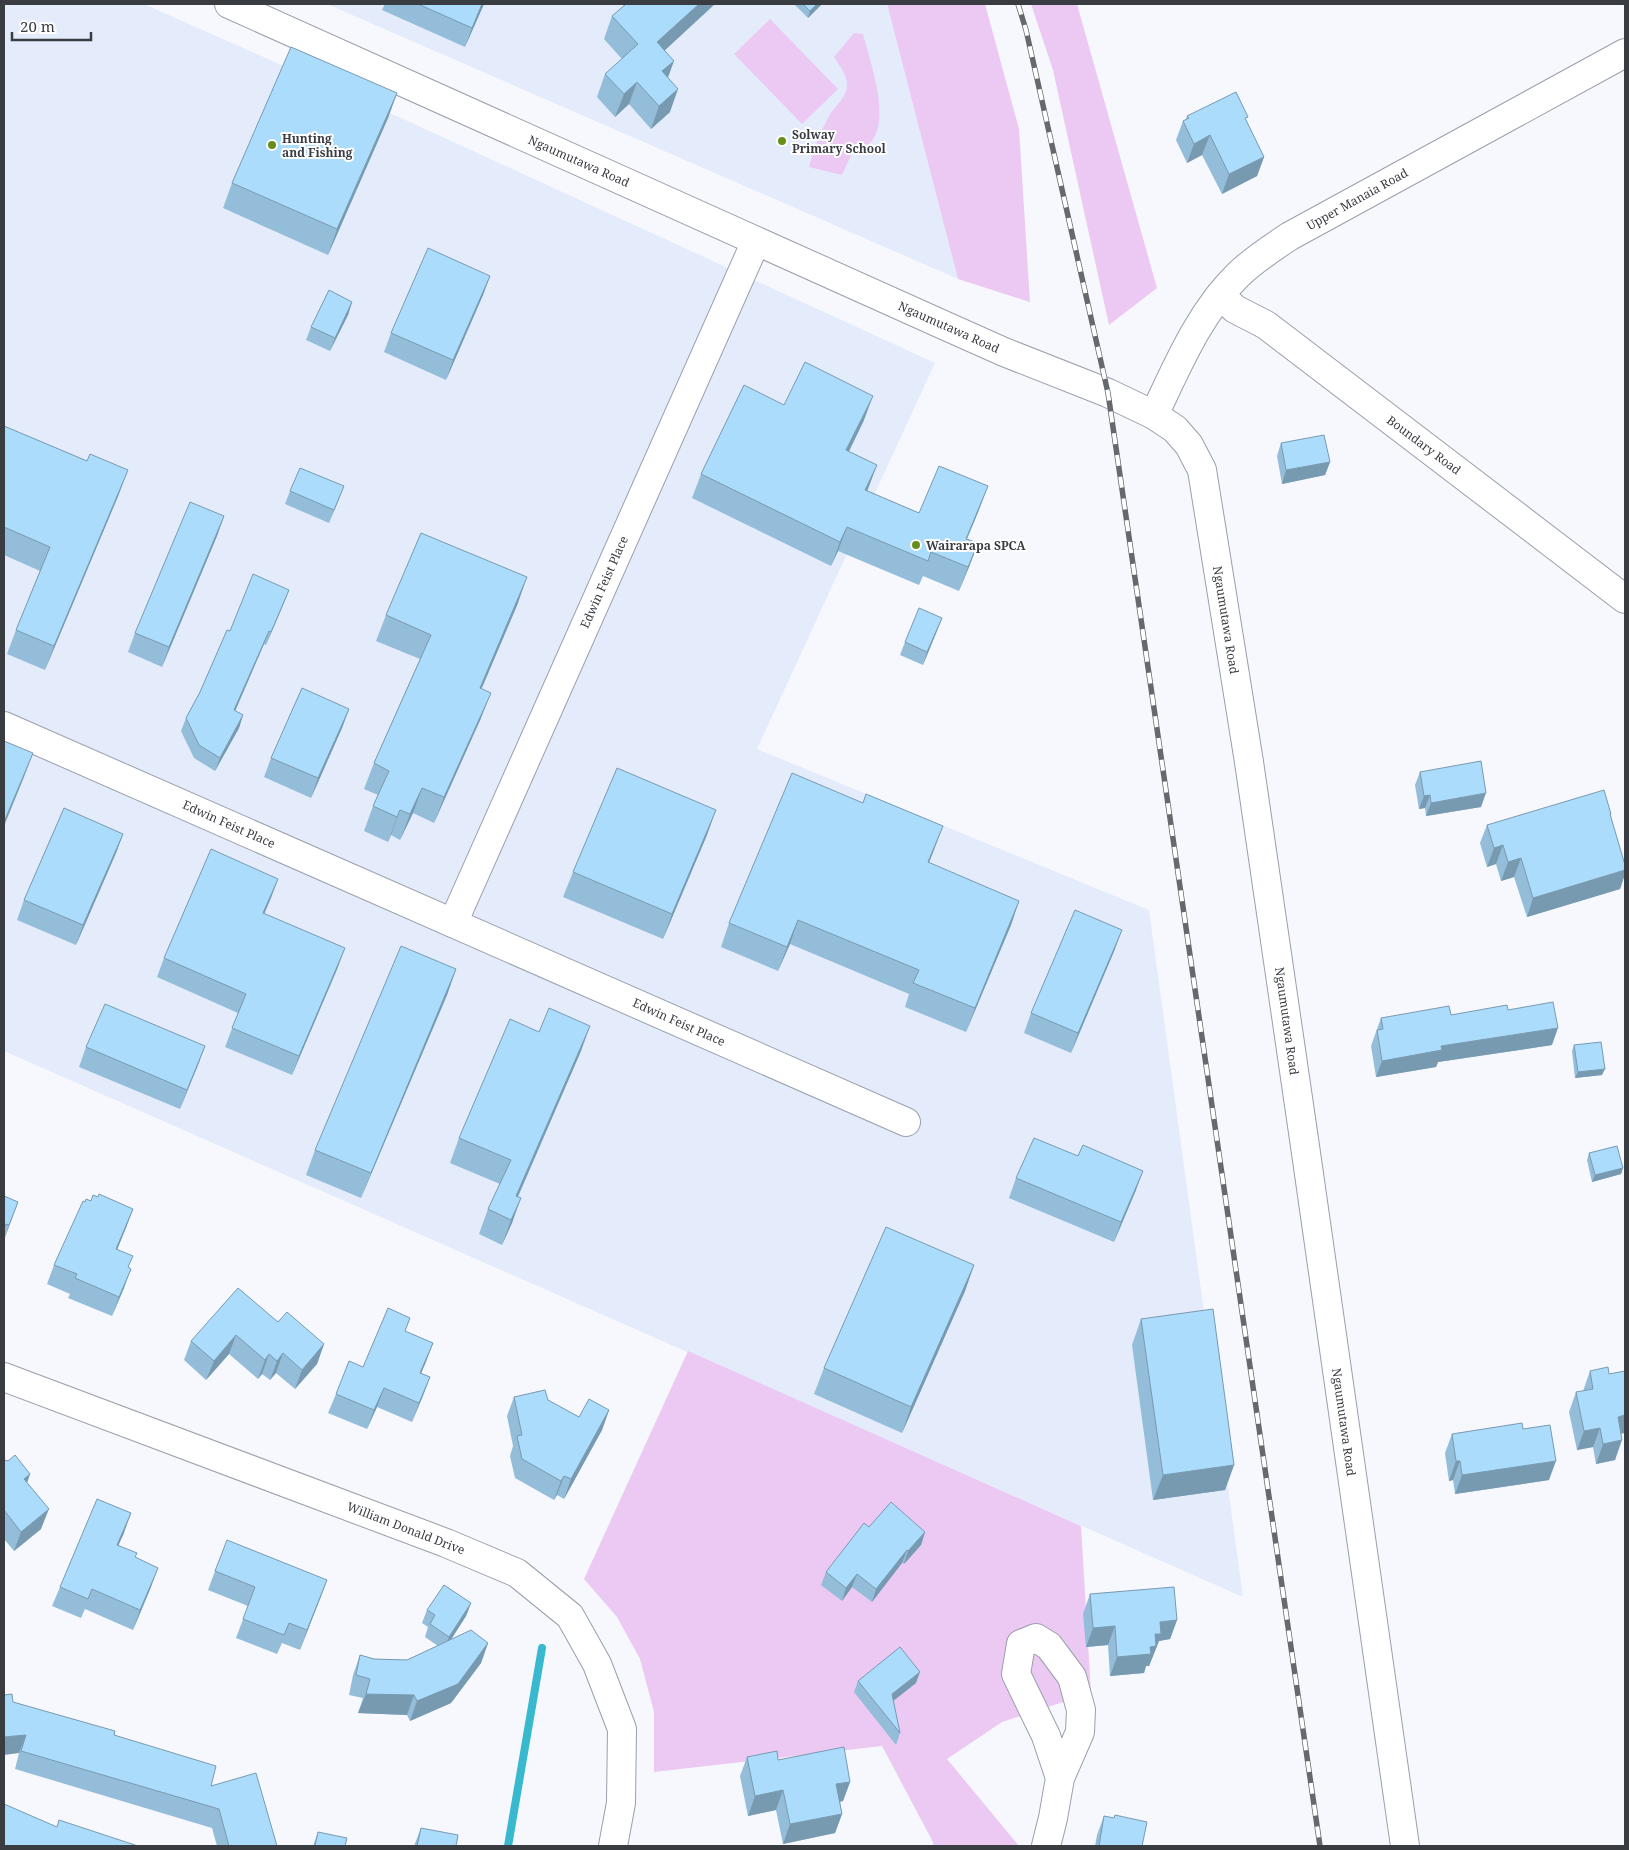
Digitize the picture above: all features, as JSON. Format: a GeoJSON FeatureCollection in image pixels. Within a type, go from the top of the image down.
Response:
{"type":"FeatureCollection","features":[{"type":"Feature","properties":{"kind":"street","name":"Ngaumutawa Road"},"geometry":{"type":"LineString","coordinates":[[229,4],[947,327],[1108,393],[1154,415],[1175,430],[1184,440],[1202,470],[1253,792],[1405,1846]]}},
{"type":"Feature","properties":{"kind":"street","name":"Upper Manaia Road"},"geometry":{"type":"LineString","coordinates":[[1154,415],[1193,336],[1220,296],[1238,275],[1259,257],[1290,236],[1625,53]]}},
{"type":"Feature","properties":{"kind":"street","name":"Edwin Feist Place"},"geometry":{"type":"LineString","coordinates":[[453,923],[756,241]]}},
{"type":"Feature","properties":{"kind":"street","name":"Boundary Road"},"geometry":{"type":"LineString","coordinates":[[1220,296],[1235,309],[1266,325],[1625,599]]}},
{"type":"Feature","properties":{"kind":"street","name":"Edwin Feist Place"},"geometry":{"type":"LineString","coordinates":[[4,726],[113,772],[906,1122]]}},
{"type":"Feature","properties":{"kind":"street","name":"William Donald Drive"},"geometry":{"type":"LineString","coordinates":[[4,1377],[446,1542],[517,1573],[570,1616],[597,1664],[622,1729],[621,1803],[613,1846]]}},
{"type":"Feature","properties":{"kind":"street"},"geometry":{"type":"LineString","coordinates":[[1046,1846],[1060,1778]]}},
{"type":"Feature","properties":{"kind":"shaded area"},"geometry":{"type":"Polygon","coordinates":[[[4,4],[144,4],[399,117],[935,363],[757,749],[1149,910],[1243,1597],[4,1051],[4,4]]]}},
{"type":"Feature","properties":{"kind":"shaded area","name":"Solway Primary School"},"geometry":{"type":"Polygon","coordinates":[[[327,4],[887,4],[958,279],[327,4]]]}},
{"type":"Feature","properties":{"kind":"shaded area"},"geometry":{"type":"Polygon","coordinates":[[[887,4],[985,4],[1019,129],[1030,302],[958,279],[887,4]]]}},
{"type":"Feature","properties":{"kind":"shaded area"},"geometry":{"type":"Polygon","coordinates":[[[1031,4],[1077,4],[1157,288],[1109,325],[1053,70],[1031,4]]]}},
{"type":"Feature","properties":{"kind":"shaded area"},"geometry":{"type":"Polygon","coordinates":[[[770,19],[838,89],[802,124],[734,54],[770,19]]]}},
{"type":"Feature","properties":{"kind":"shaded area"},"geometry":{"type":"Polygon","coordinates":[[[854,33],[863,34],[879,100],[879,126],[871,142],[853,151],[842,175],[809,167],[826,122],[843,97],[847,85],[846,78],[834,57],[854,33]]]}},
{"type":"Feature","properties":{"kind":"shaded area"},"geometry":{"type":"Polygon","coordinates":[[[688,1351],[1081,1526],[1091,1693],[1002,1722],[947,1759],[1019,1846],[933,1846],[933,1842],[882,1746],[654,1772],[654,1712],[640,1659],[617,1617],[584,1579],[688,1351]]]}},
{"type":"Feature","properties":{"kind":"building"},"geometry":{"type":"Polygon","coordinates":[[[418,4],[482,4],[472,28],[418,4]]]}},
{"type":"Feature","properties":{"kind":"building"},"geometry":{"type":"Polygon","coordinates":[[[626,4],[699,4],[657,42],[674,61],[662,71],[678,89],[659,106],[637,82],[624,94],[605,74],[638,44],[612,16],[626,4]]]}},
{"type":"Feature","properties":{"kind":"building"},"geometry":{"type":"Polygon","coordinates":[[[803,4],[817,4],[810,11],[803,4]]]}},
{"type":"Feature","properties":{"kind":"building"},"geometry":{"type":"Polygon","coordinates":[[[291,47],[397,93],[337,229],[232,183],[291,47]]]}},
{"type":"Feature","properties":{"kind":"building"},"geometry":{"type":"Polygon","coordinates":[[[1236,92],[1248,117],[1245,118],[1264,157],[1229,174],[1210,135],[1194,144],[1183,121],[1189,118],[1187,116],[1236,92]]]}},
{"type":"Feature","properties":{"kind":"building"},"geometry":{"type":"Polygon","coordinates":[[[428,248],[490,276],[453,360],[391,333],[428,248]]]}},
{"type":"Feature","properties":{"kind":"building"},"geometry":{"type":"Polygon","coordinates":[[[329,290],[352,302],[335,338],[311,327],[329,290]]]}},
{"type":"Feature","properties":{"kind":"building"},"geometry":{"type":"Polygon","coordinates":[[[805,362],[873,396],[846,450],[877,465],[865,490],[919,513],[939,466],[988,486],[966,539],[978,543],[968,567],[931,552],[928,561],[847,527],[840,542],[701,474],[744,385],[784,405],[805,362]]]}},
{"type":"Feature","properties":{"kind":"building"},"geometry":{"type":"Polygon","coordinates":[[[4,426],[87,461],[90,454],[128,470],[54,646],[16,630],[50,547],[4,527],[4,426]]]}},
{"type":"Feature","properties":{"kind":"building"},"geometry":{"type":"Polygon","coordinates":[[[1324,435],[1330,462],[1286,470],[1281,443],[1324,435]]]}},
{"type":"Feature","properties":{"kind":"building"},"geometry":{"type":"Polygon","coordinates":[[[300,468],[344,486],[334,510],[290,491],[300,468]]]}},
{"type":"Feature","properties":{"kind":"building"},"geometry":{"type":"Polygon","coordinates":[[[190,502],[224,516],[169,647],[135,633],[190,502]]]}},
{"type":"Feature","properties":{"kind":"building"},"geometry":{"type":"Polygon","coordinates":[[[421,533],[527,577],[480,688],[491,693],[444,797],[422,788],[410,814],[400,810],[397,817],[373,806],[389,771],[374,763],[431,635],[386,615],[421,533]]]}},
{"type":"Feature","properties":{"kind":"building"},"geometry":{"type":"Polygon","coordinates":[[[253,574],[289,590],[234,710],[243,715],[220,758],[199,745],[186,718],[200,692],[227,630],[230,631],[253,574]]]}},
{"type":"Feature","properties":{"kind":"building"},"geometry":{"type":"Polygon","coordinates":[[[919,608],[942,618],[927,652],[905,642],[919,608]]]}},
{"type":"Feature","properties":{"kind":"building"},"geometry":{"type":"Polygon","coordinates":[[[302,688],[349,709],[318,778],[271,758],[302,688]]]}},
{"type":"Feature","properties":{"kind":"building"},"geometry":{"type":"Polygon","coordinates":[[[4,741],[33,753],[4,822],[4,741]]]}},
{"type":"Feature","properties":{"kind":"building"},"geometry":{"type":"Polygon","coordinates":[[[1481,761],[1486,793],[1431,803],[1430,795],[1424,796],[1420,772],[1481,761]]]}},
{"type":"Feature","properties":{"kind":"building"},"geometry":{"type":"Polygon","coordinates":[[[617,768],[716,810],[672,914],[573,872],[617,768]]]}},
{"type":"Feature","properties":{"kind":"building"},"geometry":{"type":"Polygon","coordinates":[[[792,773],[863,803],[866,794],[943,826],[928,862],[1019,901],[975,1008],[913,983],[919,970],[798,920],[787,947],[729,923],[792,773]]]}},
{"type":"Feature","properties":{"kind":"building"},"geometry":{"type":"Polygon","coordinates":[[[1604,790],[1625,870],[1533,898],[1521,858],[1508,862],[1503,845],[1494,848],[1487,825],[1604,790]]]}},
{"type":"Feature","properties":{"kind":"building"},"geometry":{"type":"Polygon","coordinates":[[[64,808],[123,834],[83,925],[24,900],[64,808]]]}},
{"type":"Feature","properties":{"kind":"building"},"geometry":{"type":"Polygon","coordinates":[[[211,849],[278,879],[263,913],[345,948],[299,1056],[232,1028],[246,994],[164,958],[211,849]]]}},
{"type":"Feature","properties":{"kind":"building"},"geometry":{"type":"Polygon","coordinates":[[[1075,910],[1122,930],[1078,1033],[1031,1013],[1075,910]]]}},
{"type":"Feature","properties":{"kind":"building"},"geometry":{"type":"Polygon","coordinates":[[[401,946],[456,969],[371,1173],[315,1150],[401,946]]]}},
{"type":"Feature","properties":{"kind":"building"},"geometry":{"type":"Polygon","coordinates":[[[1553,1002],[1558,1028],[1441,1046],[1442,1050],[1382,1061],[1377,1030],[1383,1029],[1381,1018],[1449,1006],[1451,1015],[1507,1005],[1508,1010],[1553,1002]]]}},
{"type":"Feature","properties":{"kind":"building"},"geometry":{"type":"Polygon","coordinates":[[[105,1004],[205,1046],[187,1090],[86,1047],[105,1004]]]}},
{"type":"Feature","properties":{"kind":"building"},"geometry":{"type":"Polygon","coordinates":[[[549,1008],[590,1026],[516,1196],[521,1198],[511,1220],[488,1209],[511,1160],[459,1138],[510,1019],[539,1032],[549,1008]]]}},
{"type":"Feature","properties":{"kind":"building"},"geometry":{"type":"Polygon","coordinates":[[[1601,1042],[1605,1069],[1578,1072],[1574,1045],[1601,1042]]]}},
{"type":"Feature","properties":{"kind":"building"},"geometry":{"type":"Polygon","coordinates":[[[1034,1138],[1078,1156],[1083,1145],[1143,1171],[1121,1222],[1016,1178],[1034,1138]]]}},
{"type":"Feature","properties":{"kind":"building"},"geometry":{"type":"Polygon","coordinates":[[[1617,1146],[1623,1168],[1595,1175],[1589,1153],[1617,1146]]]}},
{"type":"Feature","properties":{"kind":"building"},"geometry":{"type":"Polygon","coordinates":[[[99,1194],[133,1209],[116,1249],[133,1256],[128,1267],[131,1269],[119,1297],[75,1278],[77,1274],[54,1265],[83,1201],[85,1202],[86,1199],[91,1201],[93,1195],[98,1197],[99,1194]]]}},
{"type":"Feature","properties":{"kind":"building"},"geometry":{"type":"Polygon","coordinates":[[[4,1196],[18,1202],[9,1225],[6,1224],[4,1228],[4,1196]]]}},
{"type":"Feature","properties":{"kind":"building"},"geometry":{"type":"Polygon","coordinates":[[[886,1227],[974,1265],[911,1407],[824,1368],[886,1227]]]}},
{"type":"Feature","properties":{"kind":"building"},"geometry":{"type":"Polygon","coordinates":[[[238,1288],[278,1322],[287,1312],[324,1344],[302,1370],[283,1353],[277,1361],[269,1354],[265,1360],[236,1335],[214,1361],[191,1341],[238,1288]]]}},
{"type":"Feature","properties":{"kind":"building"},"geometry":{"type":"Polygon","coordinates":[[[388,1308],[410,1318],[405,1331],[433,1343],[420,1373],[430,1377],[419,1403],[384,1388],[374,1410],[336,1394],[349,1361],[363,1367],[388,1308]]]}},
{"type":"Feature","properties":{"kind":"building"},"geometry":{"type":"Polygon","coordinates":[[[1213,1309],[1234,1465],[1163,1475],[1141,1319],[1213,1309]]]}},
{"type":"Feature","properties":{"kind":"building"},"geometry":{"type":"Polygon","coordinates":[[[1608,1367],[1609,1374],[1625,1371],[1625,1415],[1618,1417],[1622,1440],[1603,1444],[1600,1428],[1584,1431],[1576,1392],[1593,1389],[1590,1371],[1608,1367]]]}},
{"type":"Feature","properties":{"kind":"building"},"geometry":{"type":"Polygon","coordinates":[[[545,1390],[548,1400],[579,1417],[589,1399],[609,1410],[571,1479],[564,1476],[561,1481],[522,1459],[517,1436],[522,1435],[514,1397],[545,1390]]]}},
{"type":"Feature","properties":{"kind":"building"},"geometry":{"type":"Polygon","coordinates":[[[1522,1423],[1523,1429],[1550,1425],[1556,1461],[1462,1475],[1460,1461],[1456,1461],[1452,1434],[1522,1423]]]}},
{"type":"Feature","properties":{"kind":"building"},"geometry":{"type":"Polygon","coordinates":[[[15,1455],[30,1474],[24,1479],[49,1509],[21,1532],[4,1510],[4,1460],[8,1461],[15,1455]]]}},
{"type":"Feature","properties":{"kind":"building"},"geometry":{"type":"Polygon","coordinates":[[[97,1499],[131,1513],[117,1545],[137,1553],[135,1557],[158,1568],[140,1610],[92,1589],[88,1599],[60,1587],[97,1499]]]}},
{"type":"Feature","properties":{"kind":"building"},"geometry":{"type":"Polygon","coordinates":[[[891,1502],[925,1532],[907,1550],[876,1589],[857,1574],[846,1588],[826,1572],[864,1523],[869,1527],[891,1502]]]}},
{"type":"Feature","properties":{"kind":"building"},"geometry":{"type":"Polygon","coordinates":[[[227,1540],[327,1580],[307,1630],[289,1623],[284,1635],[243,1619],[255,1587],[215,1571],[227,1540]]]}},
{"type":"Feature","properties":{"kind":"building"},"geometry":{"type":"Polygon","coordinates":[[[444,1585],[471,1603],[449,1637],[430,1624],[435,1615],[427,1610],[444,1585]]]}},
{"type":"Feature","properties":{"kind":"building"},"geometry":{"type":"Polygon","coordinates":[[[1174,1587],[1177,1620],[1160,1622],[1161,1634],[1155,1634],[1156,1646],[1150,1647],[1151,1654],[1117,1657],[1115,1626],[1093,1628],[1090,1594],[1174,1587]]]}},
{"type":"Feature","properties":{"kind":"building"},"geometry":{"type":"Polygon","coordinates":[[[471,1630],[488,1643],[458,1684],[417,1701],[414,1695],[366,1694],[370,1679],[356,1675],[360,1655],[374,1659],[407,1660],[471,1630]]]}},
{"type":"Feature","properties":{"kind":"building"},"geometry":{"type":"Polygon","coordinates":[[[900,1647],[920,1672],[892,1694],[900,1733],[858,1681],[900,1647]]]}},
{"type":"Feature","properties":{"kind":"building"},"geometry":{"type":"Polygon","coordinates":[[[12,1694],[13,1702],[115,1731],[114,1735],[216,1766],[211,1786],[256,1773],[277,1846],[229,1846],[219,1809],[21,1751],[26,1735],[4,1737],[4,1695],[12,1694]]]}},
{"type":"Feature","properties":{"kind":"building"},"geometry":{"type":"Polygon","coordinates":[[[844,1747],[850,1782],[836,1784],[842,1814],[790,1824],[783,1790],[755,1796],[747,1757],[777,1751],[778,1760],[844,1747]]]}},
{"type":"Feature","properties":{"kind":"building"},"geometry":{"type":"Polygon","coordinates":[[[4,1804],[57,1827],[59,1820],[138,1846],[4,1846],[4,1804]]]}},
{"type":"Feature","properties":{"kind":"building"},"geometry":{"type":"Polygon","coordinates":[[[1115,1815],[1147,1822],[1142,1846],[1099,1846],[1104,1816],[1114,1818],[1115,1815]]]}},
{"type":"Feature","properties":{"kind":"building"},"geometry":{"type":"Polygon","coordinates":[[[421,1828],[458,1835],[456,1846],[417,1846],[421,1828]]]}},
{"type":"Feature","properties":{"kind":"building"},"geometry":{"type":"Polygon","coordinates":[[[318,1832],[347,1838],[345,1846],[315,1846],[318,1832]]]}},
{"type":"Feature","properties":{"kind":"waterway"},"geometry":{"type":"LineString","coordinates":[[508,1846],[542,1648]]}},
{"type":"Feature","properties":{"kind":"railway"},"geometry":{"type":"LineString","coordinates":[[1018,4],[1026,30],[1108,393],[1320,1846]]}},
{"type":"Feature","properties":{"kind":"place","name":"Solway Primary School"},"geometry":{"type":"Point","coordinates":[782,141]}},
{"type":"Feature","properties":{"kind":"place","name":"Hunting and Fishing"},"geometry":{"type":"Point","coordinates":[272,145]}},
{"type":"Feature","properties":{"kind":"place","name":"Wairarapa SPCA"},"geometry":{"type":"Point","coordinates":[916,545]}}]}
